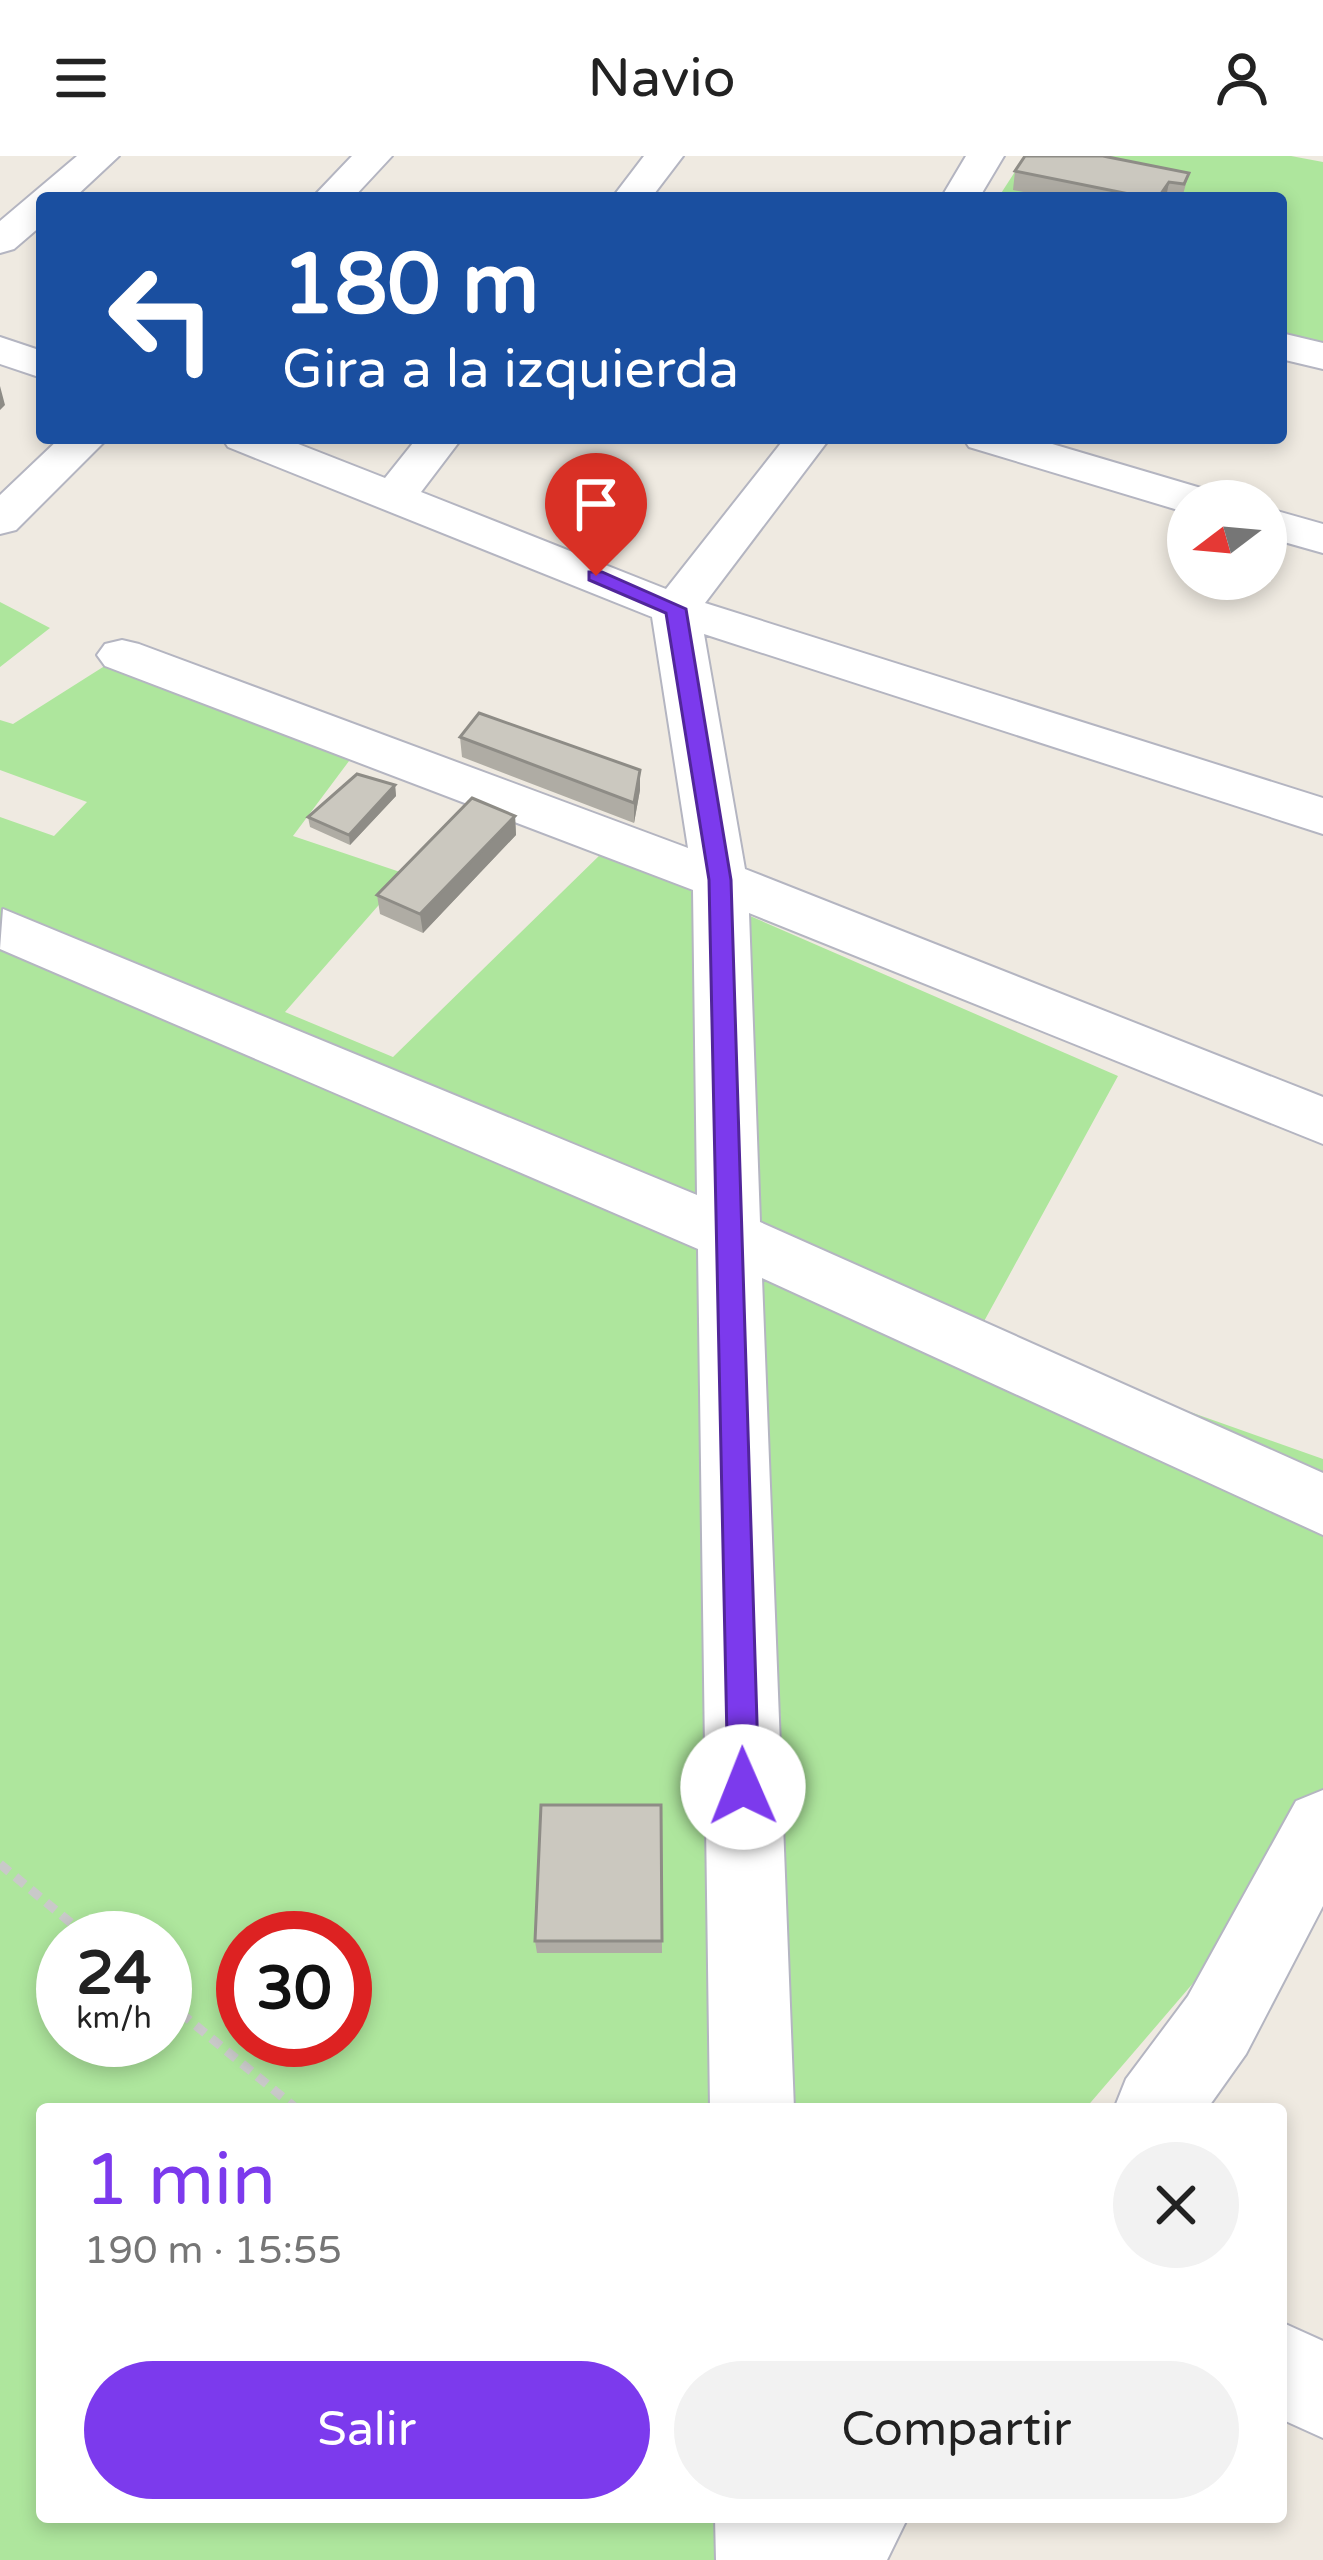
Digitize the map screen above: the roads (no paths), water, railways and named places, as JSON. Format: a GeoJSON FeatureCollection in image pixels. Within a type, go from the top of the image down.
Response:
{"type":"FeatureCollection","features":[{"type":"Feature","properties":{"kind":"street"},"geometry":{"type":"LineString","coordinates":[[58,192],[100,156]]}},
{"type":"Feature","properties":{"kind":"street"},"geometry":{"type":"LineString","coordinates":[[337,192],[373,156]]}},
{"type":"Feature","properties":{"kind":"street"},"geometry":{"type":"LineString","coordinates":[[636,192],[664,156]]}},
{"type":"Feature","properties":{"kind":"street"},"geometry":{"type":"LineString","coordinates":[[964,192],[985,156]]}},
{"type":"Feature","properties":{"kind":"street"},"geometry":{"type":"LineString","coordinates":[[0,241],[36,210]]}},
{"type":"Feature","properties":{"kind":"street"},"geometry":{"type":"LineString","coordinates":[[1287,347],[1323,356]]}},
{"type":"Feature","properties":{"kind":"street"},"geometry":{"type":"LineString","coordinates":[[0,350],[36,363]]}},
{"type":"Feature","properties":{"kind":"street"},"geometry":{"type":"LineString","coordinates":[[0,520],[80,444]]}},
{"type":"Feature","properties":{"kind":"street"},"geometry":{"type":"LineString","coordinates":[[260,444],[676,609],[1323,816]]}},
{"type":"Feature","properties":{"kind":"street"},"geometry":{"type":"LineString","coordinates":[[396,494],[435,444]]}},
{"type":"Feature","properties":{"kind":"street"},"geometry":{"type":"LineString","coordinates":[[752,2103],[720,880],[676,609],[803,444]]}},
{"type":"Feature","properties":{"kind":"street"},"geometry":{"type":"LineString","coordinates":[[1005,444],[1167,493]]}},
{"type":"Feature","properties":{"kind":"street"},"geometry":{"type":"LineString","coordinates":[[1287,528],[1323,539]]}},
{"type":"Feature","properties":{"kind":"street"},"geometry":{"type":"LineString","coordinates":[[122,655],[720,880],[1323,1121]]}},
{"type":"Feature","properties":{"kind":"street"},"geometry":{"type":"LineString","coordinates":[[3,928],[729,1235],[1323,1505]]}},
{"type":"Feature","properties":{"kind":"street"},"geometry":{"type":"LineString","coordinates":[[1160,2103],[1217,2025],[1323,1827]]}},
{"type":"Feature","properties":{"kind":"street"},"geometry":{"type":"LineString","coordinates":[[1287,2371],[1323,2393]]}},
{"type":"Feature","properties":{"kind":"street"},"geometry":{"type":"LineString","coordinates":[[762,2523],[764,2560]]}},
{"type":"Feature","properties":{"kind":"street"},"geometry":{"type":"LineString","coordinates":[[830,2560],[857,2523]]}}]}
